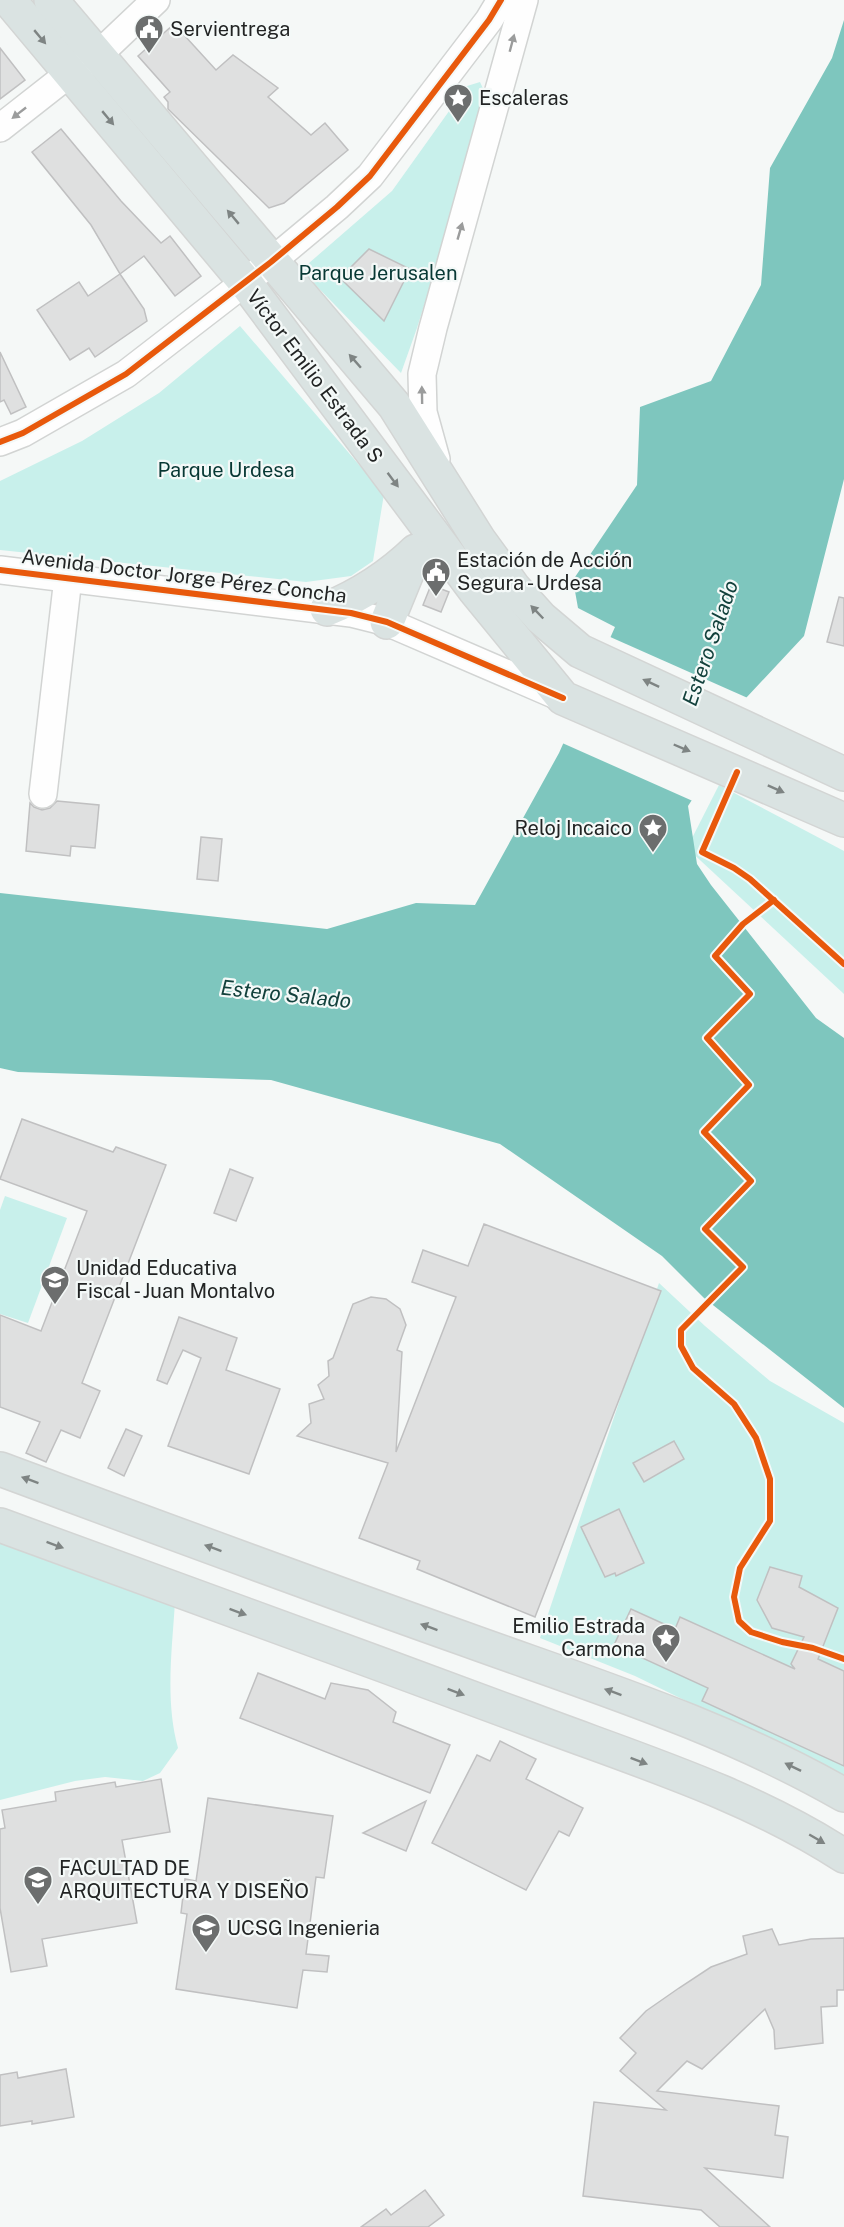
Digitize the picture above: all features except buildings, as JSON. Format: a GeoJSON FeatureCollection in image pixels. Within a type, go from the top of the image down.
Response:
{"type":"FeatureCollection","features":[{"type":"Feature","properties":{"kind":"main road","name":"Víctor Emilio Estrada S"},"geometry":{"type":"LineString","coordinates":[[9,0],[245,282],[423,540],[474,589],[567,699]]}},
{"type":"Feature","properties":{"kind":"main road","name":"Víctor Emilio Estrada S"},"geometry":{"type":"LineString","coordinates":[[51,0],[393,405],[450,490],[479,540],[514,588],[541,618],[580,651],[844,774]]}},
{"type":"Feature","properties":{"kind":"main road"},"geometry":{"type":"LineString","coordinates":[[327,609],[374,586],[399,568],[423,540]]}},
{"type":"Feature","properties":{"kind":"main road"},"geometry":{"type":"LineString","coordinates":[[387,622],[423,540]]}},
{"type":"Feature","properties":{"kind":"main road"},"geometry":{"type":"LineString","coordinates":[[567,699],[844,820]]}},
{"type":"Feature","properties":{"kind":"main road"},"geometry":{"type":"LineString","coordinates":[[0,1469],[679,1716],[765,1753],[844,1795]]}},
{"type":"Feature","properties":{"kind":"main road"},"geometry":{"type":"LineString","coordinates":[[0,1525],[362,1657],[694,1782],[760,1809],[844,1856]]}},
{"type":"Feature","properties":{"kind":"street"},"geometry":{"type":"LineString","coordinates":[[0,128],[70,73],[98,55],[156,0]]}},
{"type":"Feature","properties":{"kind":"street"},"geometry":{"type":"LineString","coordinates":[[0,442],[23,433],[126,374],[338,207],[370,176],[489,20],[501,0]]}},
{"type":"Feature","properties":{"kind":"street"},"geometry":{"type":"LineString","coordinates":[[450,490],[432,449],[423,412],[422,374],[524,0]]}},
{"type":"Feature","properties":{"kind":"street"},"geometry":{"type":"LineString","coordinates":[[451,69],[461,61],[474,58],[487,61],[496,70],[498,76],[500,83],[498,95]]}},
{"type":"Feature","properties":{"kind":"street","name":"Avenida Doctor Jorge Pérez Concha"},"geometry":{"type":"LineString","coordinates":[[0,570],[327,609],[387,622],[567,699]]}},
{"type":"Feature","properties":{"kind":"street"},"geometry":{"type":"LineString","coordinates":[[43,794],[68,578]]}},
{"type":"Feature","properties":{"kind":"green space","name":"Parque Jerusalen"},"geometry":{"type":"Polygon","coordinates":[[[480,82],[486,95],[479,128],[401,373],[301,270],[392,191],[467,86],[480,82]]]}},
{"type":"Feature","properties":{"kind":"green space","name":"Parque Urdesa"},"geometry":{"type":"Polygon","coordinates":[[[240,326],[384,494],[373,561],[351,576],[306,582],[0,550],[0,481],[82,441],[159,393],[240,326]]]}},
{"type":"Feature","properties":{"kind":"green space"},"geometry":{"type":"Polygon","coordinates":[[[719,785],[844,851],[844,994],[687,848],[719,785]]]}},
{"type":"Feature","properties":{"kind":"green space"},"geometry":{"type":"Polygon","coordinates":[[[5,1196],[67,1218],[28,1323],[0,1314],[0,1210],[5,1196]]]}},
{"type":"Feature","properties":{"kind":"green space"},"geometry":{"type":"Polygon","coordinates":[[[659,1283],[770,1381],[844,1423],[844,1778],[635,1676],[540,1638],[659,1283]]]}},
{"type":"Feature","properties":{"kind":"green space"},"geometry":{"type":"Polygon","coordinates":[[[0,1537],[175,1602],[171,1694],[178,1748],[160,1773],[143,1781],[105,1777],[75,1781],[0,1800],[0,1537]]]}},
{"type":"Feature","properties":{"kind":"water","name":"Estero Salado"},"geometry":{"type":"Polygon","coordinates":[[[844,20],[844,479],[804,636],[746,698],[707,777],[688,806],[697,864],[711,885],[816,1018],[844,1038],[844,1408],[704,1298],[662,1256],[500,1144],[271,1080],[18,1072],[0,1068],[0,893],[327,929],[416,903],[475,905],[559,753],[615,627],[578,608],[573,580],[637,485],[640,407],[711,381],[761,285],[770,168],[832,58],[844,20]]]}},
{"type":"Feature","properties":{"kind":"pier"},"geometry":{"type":"Polygon","coordinates":[[[608,636],[750,699],[695,802],[560,742],[608,636]]]}},
{"type":"Feature","properties":{"kind":"cycle path"},"geometry":{"type":"LineString","coordinates":[[0,442],[23,433],[126,374],[271,262],[337,207],[370,176],[489,20],[501,0]]}},
{"type":"Feature","properties":{"kind":"cycle path"},"geometry":{"type":"LineString","coordinates":[[0,570],[351,613],[387,622],[563,698]]}},
{"type":"Feature","properties":{"kind":"cycle path"},"geometry":{"type":"LineString","coordinates":[[737,772],[702,852],[750,879],[844,964]]}},
{"type":"Feature","properties":{"kind":"cycle path"},"geometry":{"type":"LineString","coordinates":[[774,900],[743,924],[715,956],[750,994],[707,1038],[749,1085],[704,1132],[751,1181],[705,1229],[743,1267],[681,1330],[681,1346],[693,1368],[734,1404],[756,1438],[770,1479],[770,1521],[740,1568],[734,1597],[739,1621],[751,1632],[782,1642],[813,1648],[844,1659]]}},
{"type":"Feature","properties":{"kind":"place","name":"Servientrega"},"geometry":{"type":"Point","coordinates":[149,54]}},
{"type":"Feature","properties":{"kind":"place","name":"Escaleras"},"geometry":{"type":"Point","coordinates":[458,124]}},
{"type":"Feature","properties":{"kind":"place","name":"Estación de Acción Segura - Urdesa"},"geometry":{"type":"Point","coordinates":[436,598]}},
{"type":"Feature","properties":{"kind":"place","name":"Reloj Incaico"},"geometry":{"type":"Point","coordinates":[653,854]}},
{"type":"Feature","properties":{"kind":"place","name":"Unidad Educativa Fiscal - Juan Montalvo"},"geometry":{"type":"Point","coordinates":[55,1306]}},
{"type":"Feature","properties":{"kind":"place","name":"Emilio Estrada Carmona"},"geometry":{"type":"Point","coordinates":[666,1664]}},
{"type":"Feature","properties":{"kind":"place","name":"FACULTAD DE ARQUITECTURA Y DISEÑO"},"geometry":{"type":"Point","coordinates":[38,1906]}},
{"type":"Feature","properties":{"kind":"place","name":"UCSG Ingenieria"},"geometry":{"type":"Point","coordinates":[206,1954]}}]}
